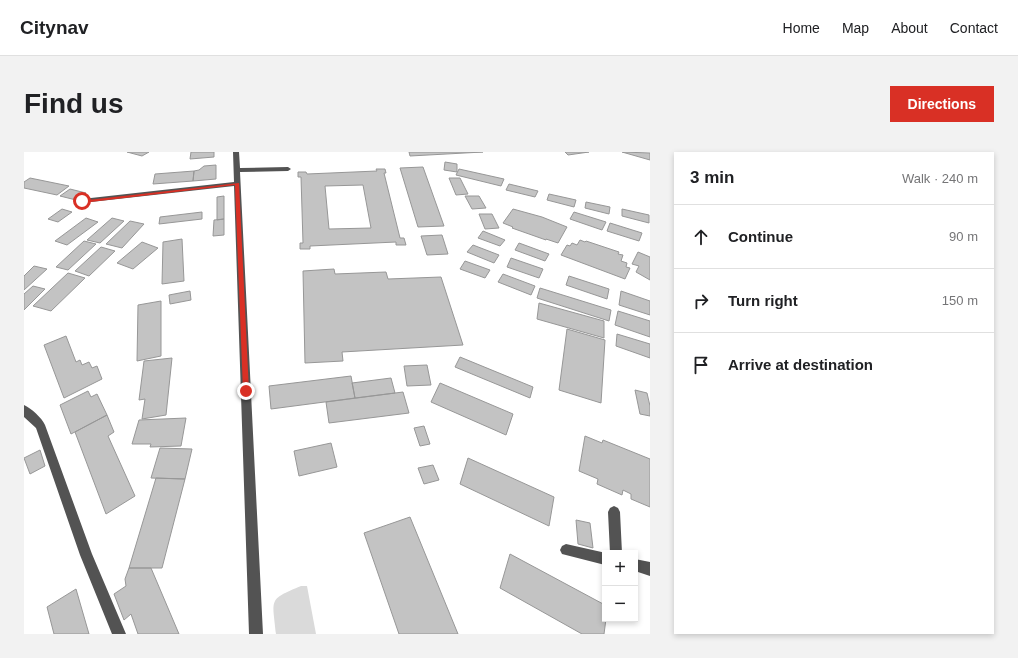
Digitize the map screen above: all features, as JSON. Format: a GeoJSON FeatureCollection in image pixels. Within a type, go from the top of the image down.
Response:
{"type":"FeatureCollection","features":[{"type":"Feature","properties":{"kind":"street"},"geometry":{"type":"LineString","coordinates":[[236,152],[256,634]]}},
{"type":"Feature","properties":{"kind":"street"},"geometry":{"type":"LineString","coordinates":[[237,170],[288,169]]}},
{"type":"Feature","properties":{"kind":"street"},"geometry":{"type":"LineString","coordinates":[[82,201],[237,184]]}},
{"type":"Feature","properties":{"kind":"street"},"geometry":{"type":"LineString","coordinates":[[24,410],[40,425],[86,556],[119,634]]}},
{"type":"Feature","properties":{"kind":"street"},"geometry":{"type":"LineString","coordinates":[[614,512],[616,550]]}},
{"type":"Feature","properties":{"kind":"street"},"geometry":{"type":"LineString","coordinates":[[566,550],[602,558]]}},
{"type":"Feature","properties":{"kind":"street"},"geometry":{"type":"LineString","coordinates":[[638,566],[650,569]]}},
{"type":"Feature","properties":{"kind":"shaded area"},"geometry":{"type":"Polygon","coordinates":[[[301,586],[307,586],[316,634],[276,634],[274,607],[277,598],[282,594],[301,586]]]}},
{"type":"Feature","properties":{"kind":"building"},"geometry":{"type":"Polygon","coordinates":[[[127,152],[149,152],[142,156],[127,152]]]}},
{"type":"Feature","properties":{"kind":"building"},"geometry":{"type":"Polygon","coordinates":[[[191,152],[214,152],[214,157],[190,159],[191,152]]]}},
{"type":"Feature","properties":{"kind":"building"},"geometry":{"type":"Polygon","coordinates":[[[409,152],[483,152],[410,156],[409,152]]]}},
{"type":"Feature","properties":{"kind":"building"},"geometry":{"type":"Polygon","coordinates":[[[565,152],[589,152],[568,155],[565,152]]]}},
{"type":"Feature","properties":{"kind":"building"},"geometry":{"type":"Polygon","coordinates":[[[622,152],[650,153],[650,160],[622,152]]]}},
{"type":"Feature","properties":{"kind":"building"},"geometry":{"type":"Polygon","coordinates":[[[445,162],[457,164],[457,172],[444,170],[445,162]]]}},
{"type":"Feature","properties":{"kind":"building"},"geometry":{"type":"Polygon","coordinates":[[[216,165],[216,179],[193,181],[194,171],[199,170],[204,166],[216,165]]]}},
{"type":"Feature","properties":{"kind":"building"},"geometry":{"type":"Polygon","coordinates":[[[423,167],[444,226],[418,227],[400,168],[423,167]]]}},
{"type":"Feature","properties":{"kind":"building"},"geometry":{"type":"Polygon","coordinates":[[[376,169],[385,169],[386,173],[384,173],[400,238],[404,238],[406,245],[396,245],[396,242],[310,246],[310,249],[300,249],[300,243],[303,243],[301,177],[298,177],[298,172],[306,172],[307,174],[377,171],[376,169]],[[363,185],[325,186],[329,229],[371,228],[363,185]]]}},
{"type":"Feature","properties":{"kind":"building"},"geometry":{"type":"Polygon","coordinates":[[[459,169],[504,179],[501,186],[456,175],[459,169]]]}},
{"type":"Feature","properties":{"kind":"building"},"geometry":{"type":"Polygon","coordinates":[[[194,171],[193,181],[153,184],[155,174],[194,171]]]}},
{"type":"Feature","properties":{"kind":"building"},"geometry":{"type":"Polygon","coordinates":[[[30,178],[69,186],[57,195],[24,188],[24,182],[30,178]]]}},
{"type":"Feature","properties":{"kind":"building"},"geometry":{"type":"Polygon","coordinates":[[[449,178],[460,178],[468,194],[456,195],[449,178]]]}},
{"type":"Feature","properties":{"kind":"building"},"geometry":{"type":"Polygon","coordinates":[[[509,184],[538,191],[535,197],[506,190],[509,184]]]}},
{"type":"Feature","properties":{"kind":"building"},"geometry":{"type":"Polygon","coordinates":[[[70,189],[86,193],[76,200],[60,196],[70,189]]]}},
{"type":"Feature","properties":{"kind":"building"},"geometry":{"type":"Polygon","coordinates":[[[549,194],[576,200],[574,207],[547,200],[549,194]]]}},
{"type":"Feature","properties":{"kind":"building"},"geometry":{"type":"Polygon","coordinates":[[[224,196],[224,219],[217,220],[217,197],[224,196]]]}},
{"type":"Feature","properties":{"kind":"building"},"geometry":{"type":"Polygon","coordinates":[[[465,196],[479,196],[486,208],[472,209],[465,196]]]}},
{"type":"Feature","properties":{"kind":"building"},"geometry":{"type":"Polygon","coordinates":[[[586,202],[610,207],[609,214],[585,208],[586,202]]]}},
{"type":"Feature","properties":{"kind":"building"},"geometry":{"type":"Polygon","coordinates":[[[62,209],[72,212],[58,222],[48,219],[62,209]]]}},
{"type":"Feature","properties":{"kind":"building"},"geometry":{"type":"Polygon","coordinates":[[[513,209],[542,217],[567,227],[558,243],[546,240],[512,228],[513,227],[503,223],[513,209]]]}},
{"type":"Feature","properties":{"kind":"building"},"geometry":{"type":"Polygon","coordinates":[[[622,209],[649,215],[649,223],[622,216],[622,209]]]}},
{"type":"Feature","properties":{"kind":"building"},"geometry":{"type":"Polygon","coordinates":[[[202,212],[202,219],[159,224],[160,217],[202,212]]]}},
{"type":"Feature","properties":{"kind":"building"},"geometry":{"type":"Polygon","coordinates":[[[574,212],[606,222],[602,230],[570,219],[574,212]]]}},
{"type":"Feature","properties":{"kind":"building"},"geometry":{"type":"Polygon","coordinates":[[[479,214],[492,214],[499,228],[485,229],[479,214]]]}},
{"type":"Feature","properties":{"kind":"building"},"geometry":{"type":"Polygon","coordinates":[[[86,218],[98,222],[67,245],[55,241],[86,218]]]}},
{"type":"Feature","properties":{"kind":"building"},"geometry":{"type":"Polygon","coordinates":[[[112,218],[124,221],[100,243],[87,240],[112,218]]]}},
{"type":"Feature","properties":{"kind":"building"},"geometry":{"type":"Polygon","coordinates":[[[224,219],[224,235],[213,236],[214,220],[224,219]]]}},
{"type":"Feature","properties":{"kind":"building"},"geometry":{"type":"Polygon","coordinates":[[[130,221],[144,224],[122,248],[106,244],[130,221]]]}},
{"type":"Feature","properties":{"kind":"building"},"geometry":{"type":"Polygon","coordinates":[[[610,223],[642,233],[639,241],[607,231],[610,223]]]}},
{"type":"Feature","properties":{"kind":"building"},"geometry":{"type":"Polygon","coordinates":[[[483,231],[505,240],[500,246],[478,238],[483,231]]]}},
{"type":"Feature","properties":{"kind":"building"},"geometry":{"type":"Polygon","coordinates":[[[442,235],[448,254],[427,255],[421,236],[442,235]]]}},
{"type":"Feature","properties":{"kind":"building"},"geometry":{"type":"Polygon","coordinates":[[[182,239],[184,281],[162,284],[163,242],[182,239]]]}},
{"type":"Feature","properties":{"kind":"building"},"geometry":{"type":"Polygon","coordinates":[[[580,240],[619,252],[618,254],[623,255],[621,261],[627,263],[626,267],[630,268],[625,279],[561,255],[567,245],[570,246],[572,243],[577,245],[580,240]]]}},
{"type":"Feature","properties":{"kind":"building"},"geometry":{"type":"Polygon","coordinates":[[[84,241],[96,244],[68,270],[56,267],[84,241]]]}},
{"type":"Feature","properties":{"kind":"building"},"geometry":{"type":"Polygon","coordinates":[[[142,242],[158,248],[133,269],[117,263],[142,242]]]}},
{"type":"Feature","properties":{"kind":"building"},"geometry":{"type":"Polygon","coordinates":[[[519,243],[549,254],[545,261],[515,250],[519,243]]]}},
{"type":"Feature","properties":{"kind":"building"},"geometry":{"type":"Polygon","coordinates":[[[473,245],[499,255],[494,263],[467,252],[473,245]]]}},
{"type":"Feature","properties":{"kind":"building"},"geometry":{"type":"Polygon","coordinates":[[[101,247],[115,251],[89,276],[75,271],[101,247]]]}},
{"type":"Feature","properties":{"kind":"building"},"geometry":{"type":"Polygon","coordinates":[[[638,252],[650,257],[650,280],[636,272],[639,266],[632,264],[638,252]]]}},
{"type":"Feature","properties":{"kind":"building"},"geometry":{"type":"Polygon","coordinates":[[[511,258],[543,269],[539,278],[507,267],[511,258]]]}},
{"type":"Feature","properties":{"kind":"building"},"geometry":{"type":"Polygon","coordinates":[[[465,261],[490,270],[485,278],[460,269],[465,261]]]}},
{"type":"Feature","properties":{"kind":"building"},"geometry":{"type":"Polygon","coordinates":[[[34,266],[47,269],[24,290],[24,276],[34,266]]]}},
{"type":"Feature","properties":{"kind":"building"},"geometry":{"type":"Polygon","coordinates":[[[334,269],[335,274],[386,272],[388,279],[441,277],[463,345],[342,352],[343,361],[305,363],[303,271],[334,269]]]}},
{"type":"Feature","properties":{"kind":"building"},"geometry":{"type":"Polygon","coordinates":[[[68,273],[85,278],[51,311],[33,306],[68,273]]]}},
{"type":"Feature","properties":{"kind":"building"},"geometry":{"type":"Polygon","coordinates":[[[503,274],[535,286],[531,295],[498,282],[503,274]]]}},
{"type":"Feature","properties":{"kind":"building"},"geometry":{"type":"Polygon","coordinates":[[[569,276],[609,289],[607,299],[566,285],[569,276]]]}},
{"type":"Feature","properties":{"kind":"building"},"geometry":{"type":"Polygon","coordinates":[[[33,286],[45,289],[24,310],[24,294],[33,286]]]}},
{"type":"Feature","properties":{"kind":"building"},"geometry":{"type":"Polygon","coordinates":[[[540,288],[611,310],[609,321],[537,298],[540,288]]]}},
{"type":"Feature","properties":{"kind":"building"},"geometry":{"type":"Polygon","coordinates":[[[190,291],[191,300],[170,304],[169,295],[190,291]]]}},
{"type":"Feature","properties":{"kind":"building"},"geometry":{"type":"Polygon","coordinates":[[[621,291],[650,301],[650,315],[619,305],[621,291]]]}},
{"type":"Feature","properties":{"kind":"building"},"geometry":{"type":"Polygon","coordinates":[[[161,301],[161,356],[137,361],[138,305],[161,301]]]}},
{"type":"Feature","properties":{"kind":"building"},"geometry":{"type":"Polygon","coordinates":[[[539,303],[604,321],[604,338],[537,319],[539,303]]]}},
{"type":"Feature","properties":{"kind":"building"},"geometry":{"type":"Polygon","coordinates":[[[618,311],[650,321],[650,337],[615,325],[618,311]]]}},
{"type":"Feature","properties":{"kind":"building"},"geometry":{"type":"Polygon","coordinates":[[[567,329],[605,340],[601,403],[559,390],[567,329]]]}},
{"type":"Feature","properties":{"kind":"building"},"geometry":{"type":"Polygon","coordinates":[[[617,334],[650,344],[650,358],[616,346],[617,334]]]}},
{"type":"Feature","properties":{"kind":"building"},"geometry":{"type":"Polygon","coordinates":[[[66,336],[76,362],[80,360],[82,365],[89,362],[92,368],[97,366],[102,379],[64,398],[44,345],[66,336]]]}},
{"type":"Feature","properties":{"kind":"building"},"geometry":{"type":"Polygon","coordinates":[[[460,357],[533,387],[530,398],[455,367],[460,357]]]}},
{"type":"Feature","properties":{"kind":"building"},"geometry":{"type":"Polygon","coordinates":[[[172,358],[166,415],[142,419],[145,399],[139,400],[144,361],[172,358]]]}},
{"type":"Feature","properties":{"kind":"building"},"geometry":{"type":"Polygon","coordinates":[[[427,365],[431,385],[407,386],[404,366],[427,365]]]}},
{"type":"Feature","properties":{"kind":"building"},"geometry":{"type":"Polygon","coordinates":[[[351,376],[355,398],[271,409],[269,386],[351,376]]]}},
{"type":"Feature","properties":{"kind":"building"},"geometry":{"type":"Polygon","coordinates":[[[391,378],[395,393],[355,398],[352,383],[391,378]]]}},
{"type":"Feature","properties":{"kind":"building"},"geometry":{"type":"Polygon","coordinates":[[[440,383],[513,414],[506,435],[431,402],[440,383]]]}},
{"type":"Feature","properties":{"kind":"building"},"geometry":{"type":"Polygon","coordinates":[[[635,390],[647,393],[650,406],[650,416],[640,414],[635,390]]]}},
{"type":"Feature","properties":{"kind":"building"},"geometry":{"type":"Polygon","coordinates":[[[88,391],[91,397],[97,394],[107,415],[71,434],[60,405],[88,391]]]}},
{"type":"Feature","properties":{"kind":"building"},"geometry":{"type":"Polygon","coordinates":[[[403,392],[409,413],[329,423],[326,402],[403,392]]]}},
{"type":"Feature","properties":{"kind":"building"},"geometry":{"type":"Polygon","coordinates":[[[107,415],[114,432],[108,436],[135,496],[106,514],[75,432],[107,415]]]}},
{"type":"Feature","properties":{"kind":"building"},"geometry":{"type":"Polygon","coordinates":[[[186,418],[181,446],[150,447],[151,444],[132,444],[139,420],[186,418]]]}},
{"type":"Feature","properties":{"kind":"building"},"geometry":{"type":"Polygon","coordinates":[[[424,426],[430,444],[420,446],[414,428],[424,426]]]}},
{"type":"Feature","properties":{"kind":"building"},"geometry":{"type":"Polygon","coordinates":[[[585,436],[602,443],[603,440],[650,459],[650,507],[631,499],[631,494],[623,490],[622,495],[597,484],[598,479],[579,471],[585,436]]]}},
{"type":"Feature","properties":{"kind":"building"},"geometry":{"type":"Polygon","coordinates":[[[331,443],[337,467],[299,476],[294,451],[331,443]]]}},
{"type":"Feature","properties":{"kind":"building"},"geometry":{"type":"Polygon","coordinates":[[[160,448],[192,449],[185,479],[151,478],[160,448]]]}},
{"type":"Feature","properties":{"kind":"building"},"geometry":{"type":"Polygon","coordinates":[[[40,450],[45,466],[30,474],[24,458],[40,450]]]}},
{"type":"Feature","properties":{"kind":"building"},"geometry":{"type":"Polygon","coordinates":[[[468,458],[554,497],[549,526],[460,484],[468,458]]]}},
{"type":"Feature","properties":{"kind":"building"},"geometry":{"type":"Polygon","coordinates":[[[433,465],[439,480],[424,484],[418,468],[433,465]]]}},
{"type":"Feature","properties":{"kind":"building"},"geometry":{"type":"Polygon","coordinates":[[[156,478],[185,479],[162,568],[129,568],[156,478]]]}},
{"type":"Feature","properties":{"kind":"building"},"geometry":{"type":"Polygon","coordinates":[[[410,517],[458,634],[399,634],[364,533],[410,517]]]}},
{"type":"Feature","properties":{"kind":"building"},"geometry":{"type":"Polygon","coordinates":[[[576,520],[590,523],[593,548],[578,544],[576,520]]]}},
{"type":"Feature","properties":{"kind":"building"},"geometry":{"type":"Polygon","coordinates":[[[510,554],[602,603],[602,622],[606,622],[604,634],[582,634],[500,588],[510,554]]]}},
{"type":"Feature","properties":{"kind":"building"},"geometry":{"type":"Polygon","coordinates":[[[129,568],[151,568],[179,634],[138,634],[131,614],[124,620],[114,594],[126,586],[125,579],[129,568]]]}},
{"type":"Feature","properties":{"kind":"building"},"geometry":{"type":"Polygon","coordinates":[[[76,589],[89,634],[54,634],[47,607],[76,589]]]}},
{"type":"Feature","properties":{"kind":"route"},"geometry":{"type":"LineString","coordinates":[[82,201],[237,184],[246,391]]}}]}
